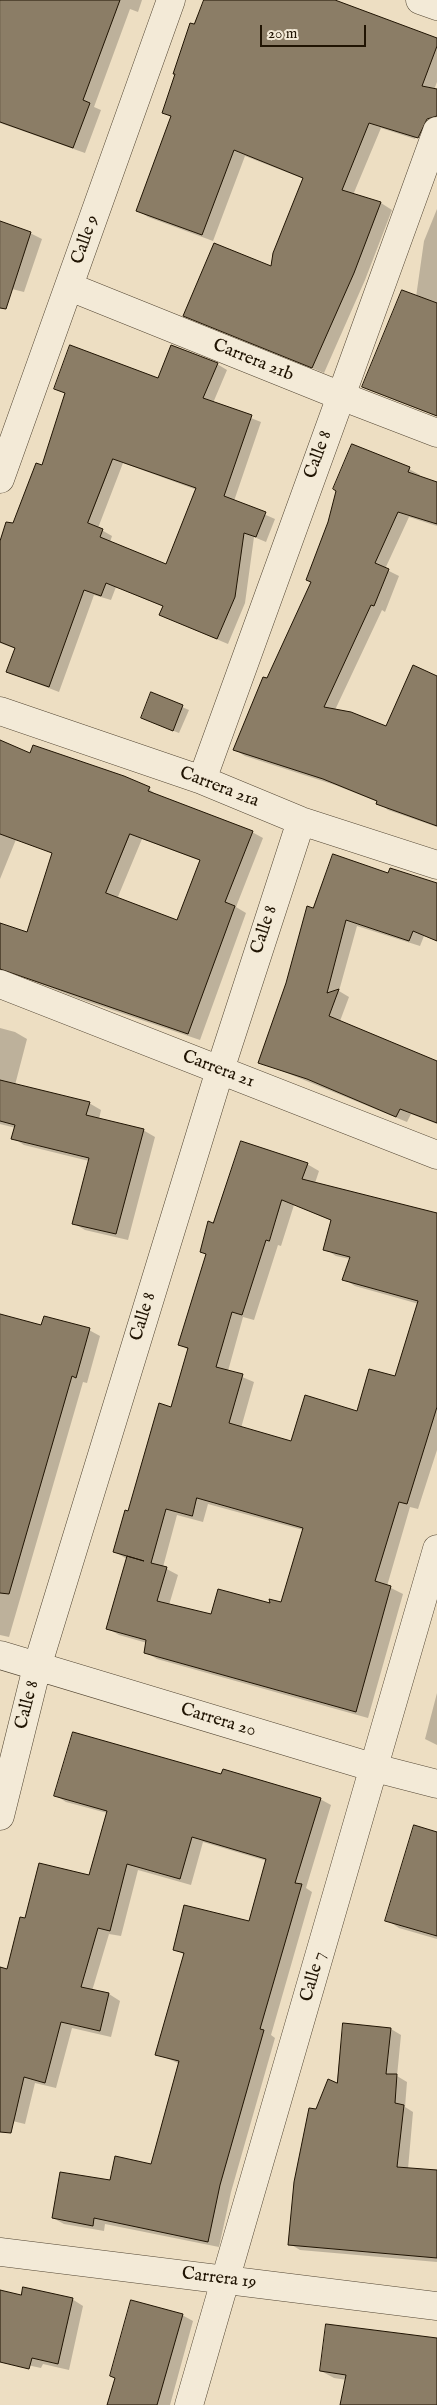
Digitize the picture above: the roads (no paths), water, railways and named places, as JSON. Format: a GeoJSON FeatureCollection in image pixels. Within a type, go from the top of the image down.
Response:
{"type":"FeatureCollection","features":[{"type":"Feature","properties":{"kind":"street","name":"Calle 9"},"geometry":{"type":"LineString","coordinates":[[0,479],[171,0]]}},
{"type":"Feature","properties":{"kind":"street"},"geometry":{"type":"LineString","coordinates":[[420,0],[437,6]]}},
{"type":"Feature","properties":{"kind":"street","name":"Calle 8"},"geometry":{"type":"LineString","coordinates":[[202,780],[437,130]]}},
{"type":"Feature","properties":{"kind":"street","name":"Carrera 21b"},"geometry":{"type":"LineString","coordinates":[[70,287],[437,433]]}},
{"type":"Feature","properties":{"kind":"street","name":"Carrera 21a"},"geometry":{"type":"LineString","coordinates":[[0,711],[202,780],[301,821],[437,865]]}},
{"type":"Feature","properties":{"kind":"street","name":"Calle 8"},"geometry":{"type":"LineString","coordinates":[[0,1816],[37,1667],[220,1070],[301,821]]}},
{"type":"Feature","properties":{"kind":"street","name":"Carrera 21"},"geometry":{"type":"LineString","coordinates":[[0,984],[437,1155]]}},
{"type":"Feature","properties":{"kind":"street","name":"Calle 7"},"geometry":{"type":"LineString","coordinates":[[189,2405],[437,1549]]}},
{"type":"Feature","properties":{"kind":"street","name":"Carrera 20"},"geometry":{"type":"LineString","coordinates":[[0,1655],[375,1768],[437,1784]]}},
{"type":"Feature","properties":{"kind":"street","name":"Carrera 19"},"geometry":{"type":"LineString","coordinates":[[0,2252],[437,2306]]}}]}
